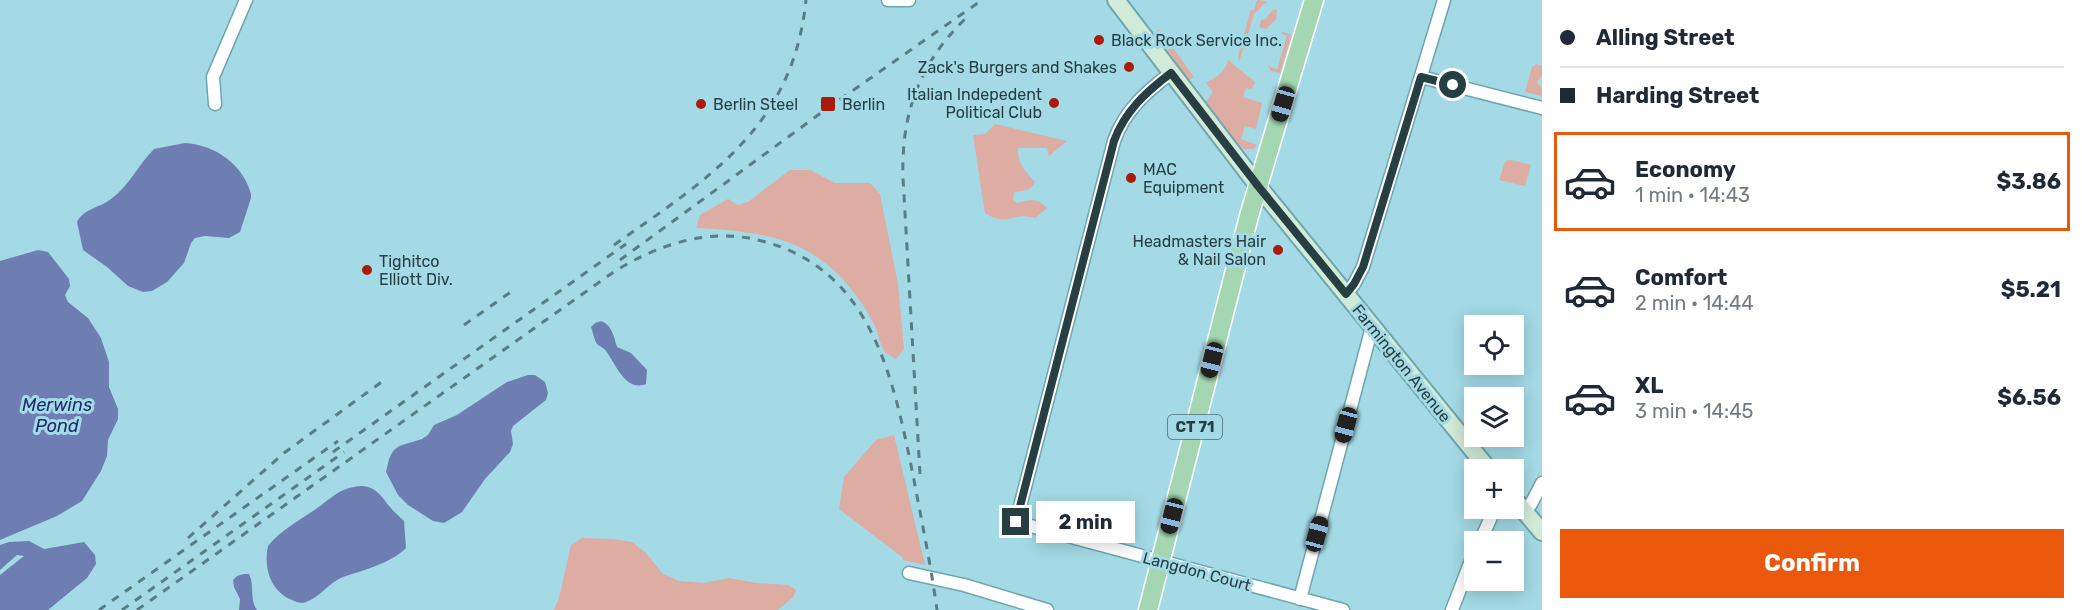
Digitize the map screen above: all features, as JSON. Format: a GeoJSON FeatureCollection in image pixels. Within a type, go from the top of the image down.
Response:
{"type":"FeatureCollection","features":[{"type":"Feature","properties":{"kind":"main road","name":"Farmington Avenue"},"geometry":{"type":"LineString","coordinates":[[1116,0],[1258,186],[1480,459]]}},
{"type":"Feature","properties":{"kind":"main road","name":"CT 71"},"geometry":{"type":"LineString","coordinates":[[1148,610],[1258,186],[1314,0]]}},
{"type":"Feature","properties":{"kind":"main road"},"geometry":{"type":"LineString","coordinates":[[1524,511],[1542,532]]}},
{"type":"Feature","properties":{"kind":"street"},"geometry":{"type":"LineString","coordinates":[[215,104],[214,71],[246,0]]}},
{"type":"Feature","properties":{"kind":"street"},"geometry":{"type":"LineString","coordinates":[[888,0],[909,0]]}},
{"type":"Feature","properties":{"kind":"street"},"geometry":{"type":"LineString","coordinates":[[1346,294],[1363,267],[1444,0]]}},
{"type":"Feature","properties":{"kind":"street","name":"Langdon Court"},"geometry":{"type":"LineString","coordinates":[[1171,73],[1134,104],[1119,127],[1114,141],[1016,522],[1343,610]]}},
{"type":"Feature","properties":{"kind":"street"},"geometry":{"type":"LineString","coordinates":[[1421,77],[1542,108]]}},
{"type":"Feature","properties":{"kind":"street"},"geometry":{"type":"LineString","coordinates":[[1300,599],[1372,327]]}},
{"type":"Feature","properties":{"kind":"street"},"geometry":{"type":"LineString","coordinates":[[1524,505],[1531,504],[1542,483]]}},
{"type":"Feature","properties":{"kind":"street"},"geometry":{"type":"LineString","coordinates":[[909,573],[964,585],[1047,610]]}},
{"type":"Feature","properties":{"kind":"street"},"geometry":{"type":"LineString","coordinates":[[1452,610],[1464,579]]}},
{"type":"Feature","properties":{"kind":"shaded area"},"geometry":{"type":"Polygon","coordinates":[[[1257,0],[1266,1],[1267,4],[1265,3],[1254,14],[1239,62],[1238,56],[1251,9],[1254,10],[1257,0]]]}},
{"type":"Feature","properties":{"kind":"shaded area"},"geometry":{"type":"Polygon","coordinates":[[[1274,9],[1277,10],[1276,19],[1266,29],[1259,27],[1262,19],[1264,20],[1274,9]]]}},
{"type":"Feature","properties":{"kind":"shaded area"},"geometry":{"type":"Polygon","coordinates":[[[1158,30],[1194,77],[1189,80],[1155,33],[1158,30]]]}},
{"type":"Feature","properties":{"kind":"shaded area"},"geometry":{"type":"Polygon","coordinates":[[[1281,33],[1292,35],[1280,73],[1271,71],[1268,66],[1277,69],[1287,36],[1281,33]]]}},
{"type":"Feature","properties":{"kind":"shaded area"},"geometry":{"type":"Polygon","coordinates":[[[1228,60],[1255,82],[1252,89],[1246,88],[1243,97],[1262,103],[1256,129],[1245,126],[1241,139],[1257,145],[1254,149],[1244,149],[1237,144],[1206,102],[1213,92],[1206,83],[1217,77],[1228,60]]]}},
{"type":"Feature","properties":{"kind":"shaded area"},"geometry":{"type":"Polygon","coordinates":[[[1536,64],[1542,66],[1542,75],[1537,82],[1542,89],[1542,96],[1525,92],[1532,67],[1536,64]]]}},
{"type":"Feature","properties":{"kind":"shaded area"},"geometry":{"type":"Polygon","coordinates":[[[995,124],[1067,141],[1049,156],[1047,148],[1018,148],[1020,162],[1035,182],[1029,189],[1014,192],[1013,200],[1017,203],[1033,200],[1047,208],[1035,218],[1021,216],[999,219],[985,213],[973,135],[985,134],[995,124]]]}},
{"type":"Feature","properties":{"kind":"shaded area"},"geometry":{"type":"Polygon","coordinates":[[[1508,160],[1531,165],[1525,186],[1499,180],[1505,162],[1508,160]]]}},
{"type":"Feature","properties":{"kind":"shaded area"},"geometry":{"type":"Polygon","coordinates":[[[790,170],[810,170],[835,183],[870,183],[880,194],[898,284],[904,349],[896,359],[885,352],[873,322],[849,287],[832,268],[813,254],[772,237],[696,228],[700,215],[728,199],[738,205],[748,202],[790,170]]]}},
{"type":"Feature","properties":{"kind":"shaded area"},"geometry":{"type":"Polygon","coordinates":[[[894,435],[925,565],[903,560],[839,509],[844,477],[876,440],[894,435]]]}},
{"type":"Feature","properties":{"kind":"shaded area"},"geometry":{"type":"Polygon","coordinates":[[[582,538],[632,542],[646,553],[663,574],[679,581],[704,583],[729,578],[788,585],[796,590],[793,597],[778,610],[554,610],[559,598],[571,545],[582,538]]]}},
{"type":"Feature","properties":{"kind":"water"},"geometry":{"type":"Polygon","coordinates":[[[185,143],[217,152],[235,165],[247,183],[251,198],[240,232],[229,238],[205,236],[195,238],[184,263],[167,282],[152,291],[143,292],[128,286],[83,250],[77,222],[88,211],[107,202],[118,193],[154,149],[185,143]]]}},
{"type":"Feature","properties":{"kind":"water","name":"Merwins Pond"},"geometry":{"type":"Polygon","coordinates":[[[38,250],[48,252],[69,279],[70,286],[65,295],[68,302],[88,318],[101,338],[109,362],[109,387],[118,409],[118,419],[108,440],[107,456],[101,471],[82,501],[57,516],[0,540],[0,261],[38,250]]]}},
{"type":"Feature","properties":{"kind":"water"},"geometry":{"type":"Polygon","coordinates":[[[601,321],[610,328],[617,347],[631,353],[647,370],[646,384],[632,384],[627,381],[605,350],[598,345],[591,327],[601,321]]]}},
{"type":"Feature","properties":{"kind":"water"},"geometry":{"type":"Polygon","coordinates":[[[535,375],[545,382],[548,393],[546,400],[513,426],[511,431],[513,444],[510,452],[485,479],[462,512],[444,523],[433,521],[408,505],[398,495],[386,472],[393,451],[399,446],[422,439],[428,435],[434,425],[457,415],[507,382],[535,375]]]}},
{"type":"Feature","properties":{"kind":"water"},"geometry":{"type":"Polygon","coordinates":[[[366,486],[378,492],[404,521],[406,548],[385,562],[338,579],[306,602],[297,602],[285,596],[270,578],[267,562],[268,546],[284,531],[335,495],[346,489],[366,486]]]}},
{"type":"Feature","properties":{"kind":"water"},"geometry":{"type":"Polygon","coordinates":[[[29,541],[44,549],[84,542],[95,555],[96,564],[87,578],[48,610],[0,610],[0,575],[24,556],[17,555],[0,570],[0,545],[29,541]]]}},
{"type":"Feature","properties":{"kind":"water"},"geometry":{"type":"Polygon","coordinates":[[[249,574],[251,579],[253,601],[257,610],[239,610],[240,599],[233,580],[249,574]]]}},
{"type":"Feature","properties":{"kind":"railway"},"geometry":{"type":"LineString","coordinates":[[614,245],[713,172],[741,145],[765,116],[784,82],[798,44],[806,0]]}},
{"type":"Feature","properties":{"kind":"railway"},"geometry":{"type":"LineString","coordinates":[[620,260],[825,110],[982,0]]}},
{"type":"Feature","properties":{"kind":"railway"},"geometry":{"type":"LineString","coordinates":[[920,474],[903,178],[905,132],[916,91],[925,72],[949,36],[965,19]]}},
{"type":"Feature","properties":{"kind":"railway"},"geometry":{"type":"LineString","coordinates":[[137,610],[615,271],[667,246],[704,237],[723,236],[762,241],[800,256],[830,277],[854,304],[872,335],[887,369],[898,405],[937,610]]}},
{"type":"Feature","properties":{"kind":"railway"},"geometry":{"type":"LineString","coordinates":[[333,452],[626,244]]}},
{"type":"Feature","properties":{"kind":"railway"},"geometry":{"type":"LineString","coordinates":[[464,325],[515,289]]}},
{"type":"Feature","properties":{"kind":"railway"},"geometry":{"type":"LineString","coordinates":[[188,538],[284,453],[387,378]]}},
{"type":"Feature","properties":{"kind":"railway"},"geometry":{"type":"LineString","coordinates":[[99,610],[338,441]]}},
{"type":"Feature","properties":{"kind":"railway"},"geometry":{"type":"LineString","coordinates":[[122,610],[344,452]]}},
{"type":"Feature","properties":{"kind":"place","name":"Black Rock Service Inc."},"geometry":{"type":"Point","coordinates":[1099,40]}},
{"type":"Feature","properties":{"kind":"place","name":"Zack's Burgers and Shakes"},"geometry":{"type":"Point","coordinates":[1129,67]}},
{"type":"Feature","properties":{"kind":"place","name":"Italian Indepedent Political Club"},"geometry":{"type":"Point","coordinates":[1054,103]}},
{"type":"Feature","properties":{"kind":"place","name":"Berlin Steel"},"geometry":{"type":"Point","coordinates":[701,104]}},
{"type":"Feature","properties":{"kind":"place","name":"Berlin"},"geometry":{"type":"Point","coordinates":[828,104]}},
{"type":"Feature","properties":{"kind":"place","name":"MAC Equipment"},"geometry":{"type":"Point","coordinates":[1131,178]}},
{"type":"Feature","properties":{"kind":"place","name":"Headmasters Hair & Nail Salon"},"geometry":{"type":"Point","coordinates":[1278,250]}},
{"type":"Feature","properties":{"kind":"place","name":"Tighitco Elliott Div."},"geometry":{"type":"Point","coordinates":[367,270]}},
{"type":"Feature","properties":{"kind":"route"},"geometry":{"type":"LineString","coordinates":[[1016,522],[1114,141],[1125,116],[1140,98],[1171,73],[1258,186],[1346,294],[1363,267],[1421,77],[1453,85]]}}]}
